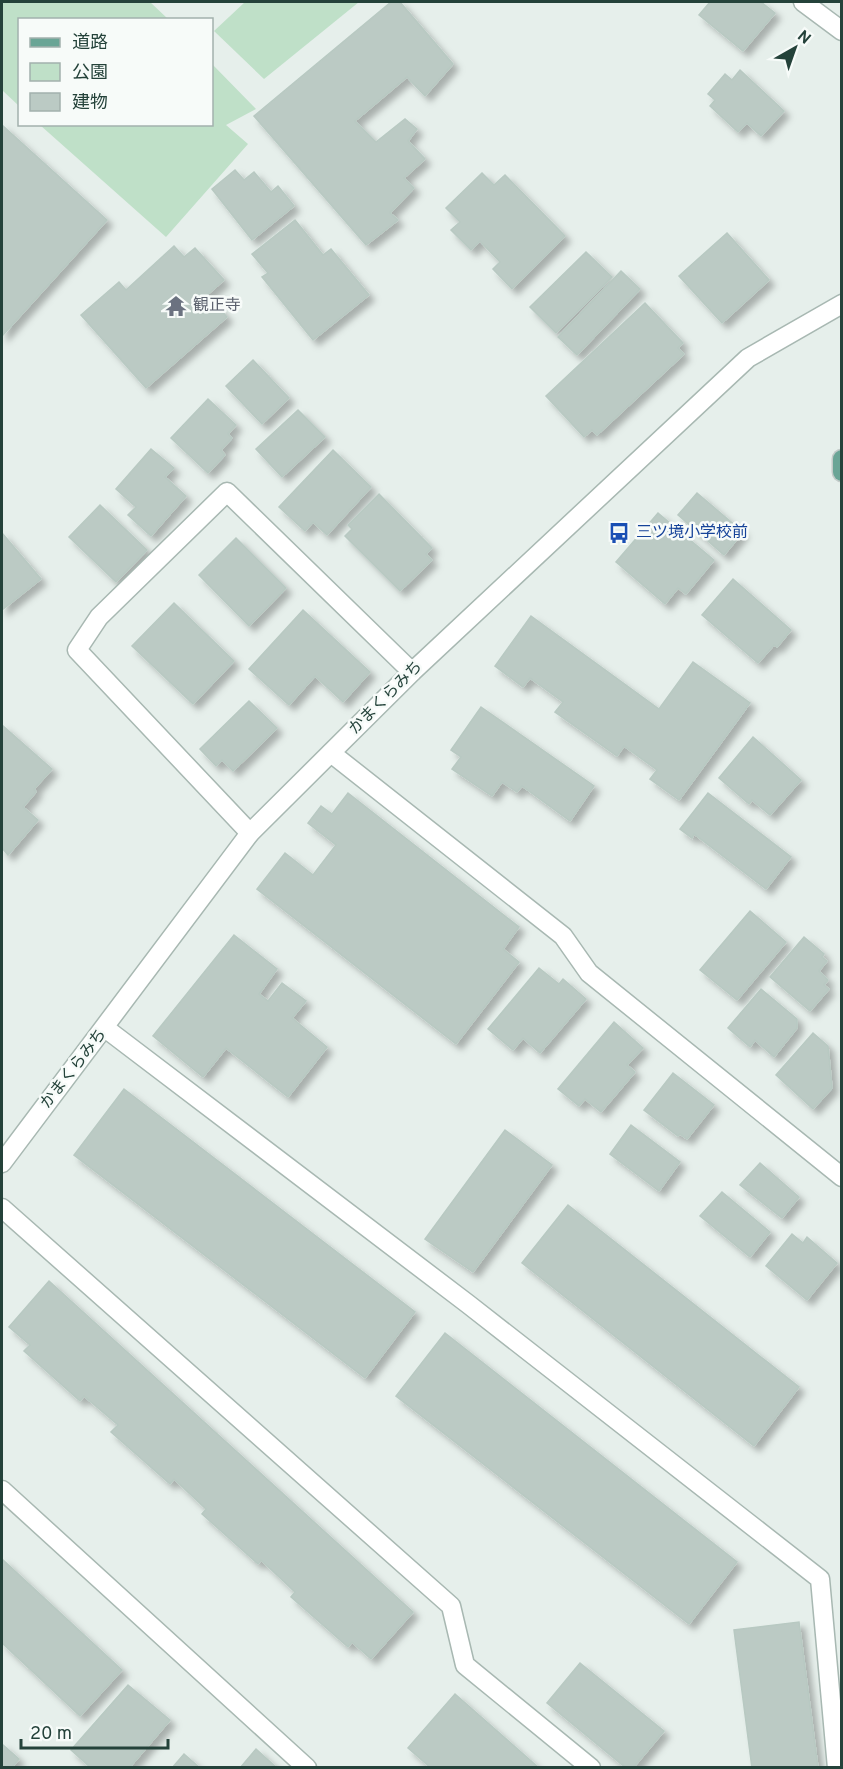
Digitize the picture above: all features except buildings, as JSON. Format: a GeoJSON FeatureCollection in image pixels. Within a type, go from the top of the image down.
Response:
{"type":"FeatureCollection","features":[{"type":"Feature","properties":{"kind":"main road"},"geometry":{"type":"LineString","coordinates":[[842,459],[842,472]]}},
{"type":"Feature","properties":{"kind":"street"},"geometry":{"type":"LineString","coordinates":[[803,2],[842,31]]}},
{"type":"Feature","properties":{"kind":"street","name":"かまくらみち"},"geometry":{"type":"LineString","coordinates":[[2,1163],[250,833],[412,672],[748,358],[842,304]]}},
{"type":"Feature","properties":{"kind":"street"},"geometry":{"type":"LineString","coordinates":[[250,833],[77,650],[99,617],[227,492],[412,672]]}},
{"type":"Feature","properties":{"kind":"street"},"geometry":{"type":"LineString","coordinates":[[331,753],[563,936],[589,972],[842,1176]]}},
{"type":"Feature","properties":{"kind":"street"},"geometry":{"type":"LineString","coordinates":[[105,1028],[468,1304],[820,1579],[837,1767]]}},
{"type":"Feature","properties":{"kind":"street"},"geometry":{"type":"LineString","coordinates":[[2,1208],[451,1606],[465,1665],[591,1767]]}},
{"type":"Feature","properties":{"kind":"street"},"geometry":{"type":"LineString","coordinates":[[2,1490],[307,1767]]}},
{"type":"Feature","properties":{"kind":"green space"},"geometry":{"type":"Polygon","coordinates":[[[2,2],[150,2],[167,18],[18,18],[18,105],[2,90],[2,2]]]}},
{"type":"Feature","properties":{"kind":"green space"},"geometry":{"type":"Polygon","coordinates":[[[245,2],[359,2],[264,79],[214,31],[245,2]]]}},
{"type":"Feature","properties":{"kind":"green space"},"geometry":{"type":"Polygon","coordinates":[[[213,65],[256,109],[226,125],[248,144],[166,237],[41,126],[213,126],[213,65]]]}},
{"type":"Feature","properties":{"kind":"place","name":"観正寺"},"geometry":{"type":"Point","coordinates":[176,306]}},
{"type":"Feature","properties":{"kind":"place","name":"三ツ境小学校前"},"geometry":{"type":"Point","coordinates":[619,533]}}]}
